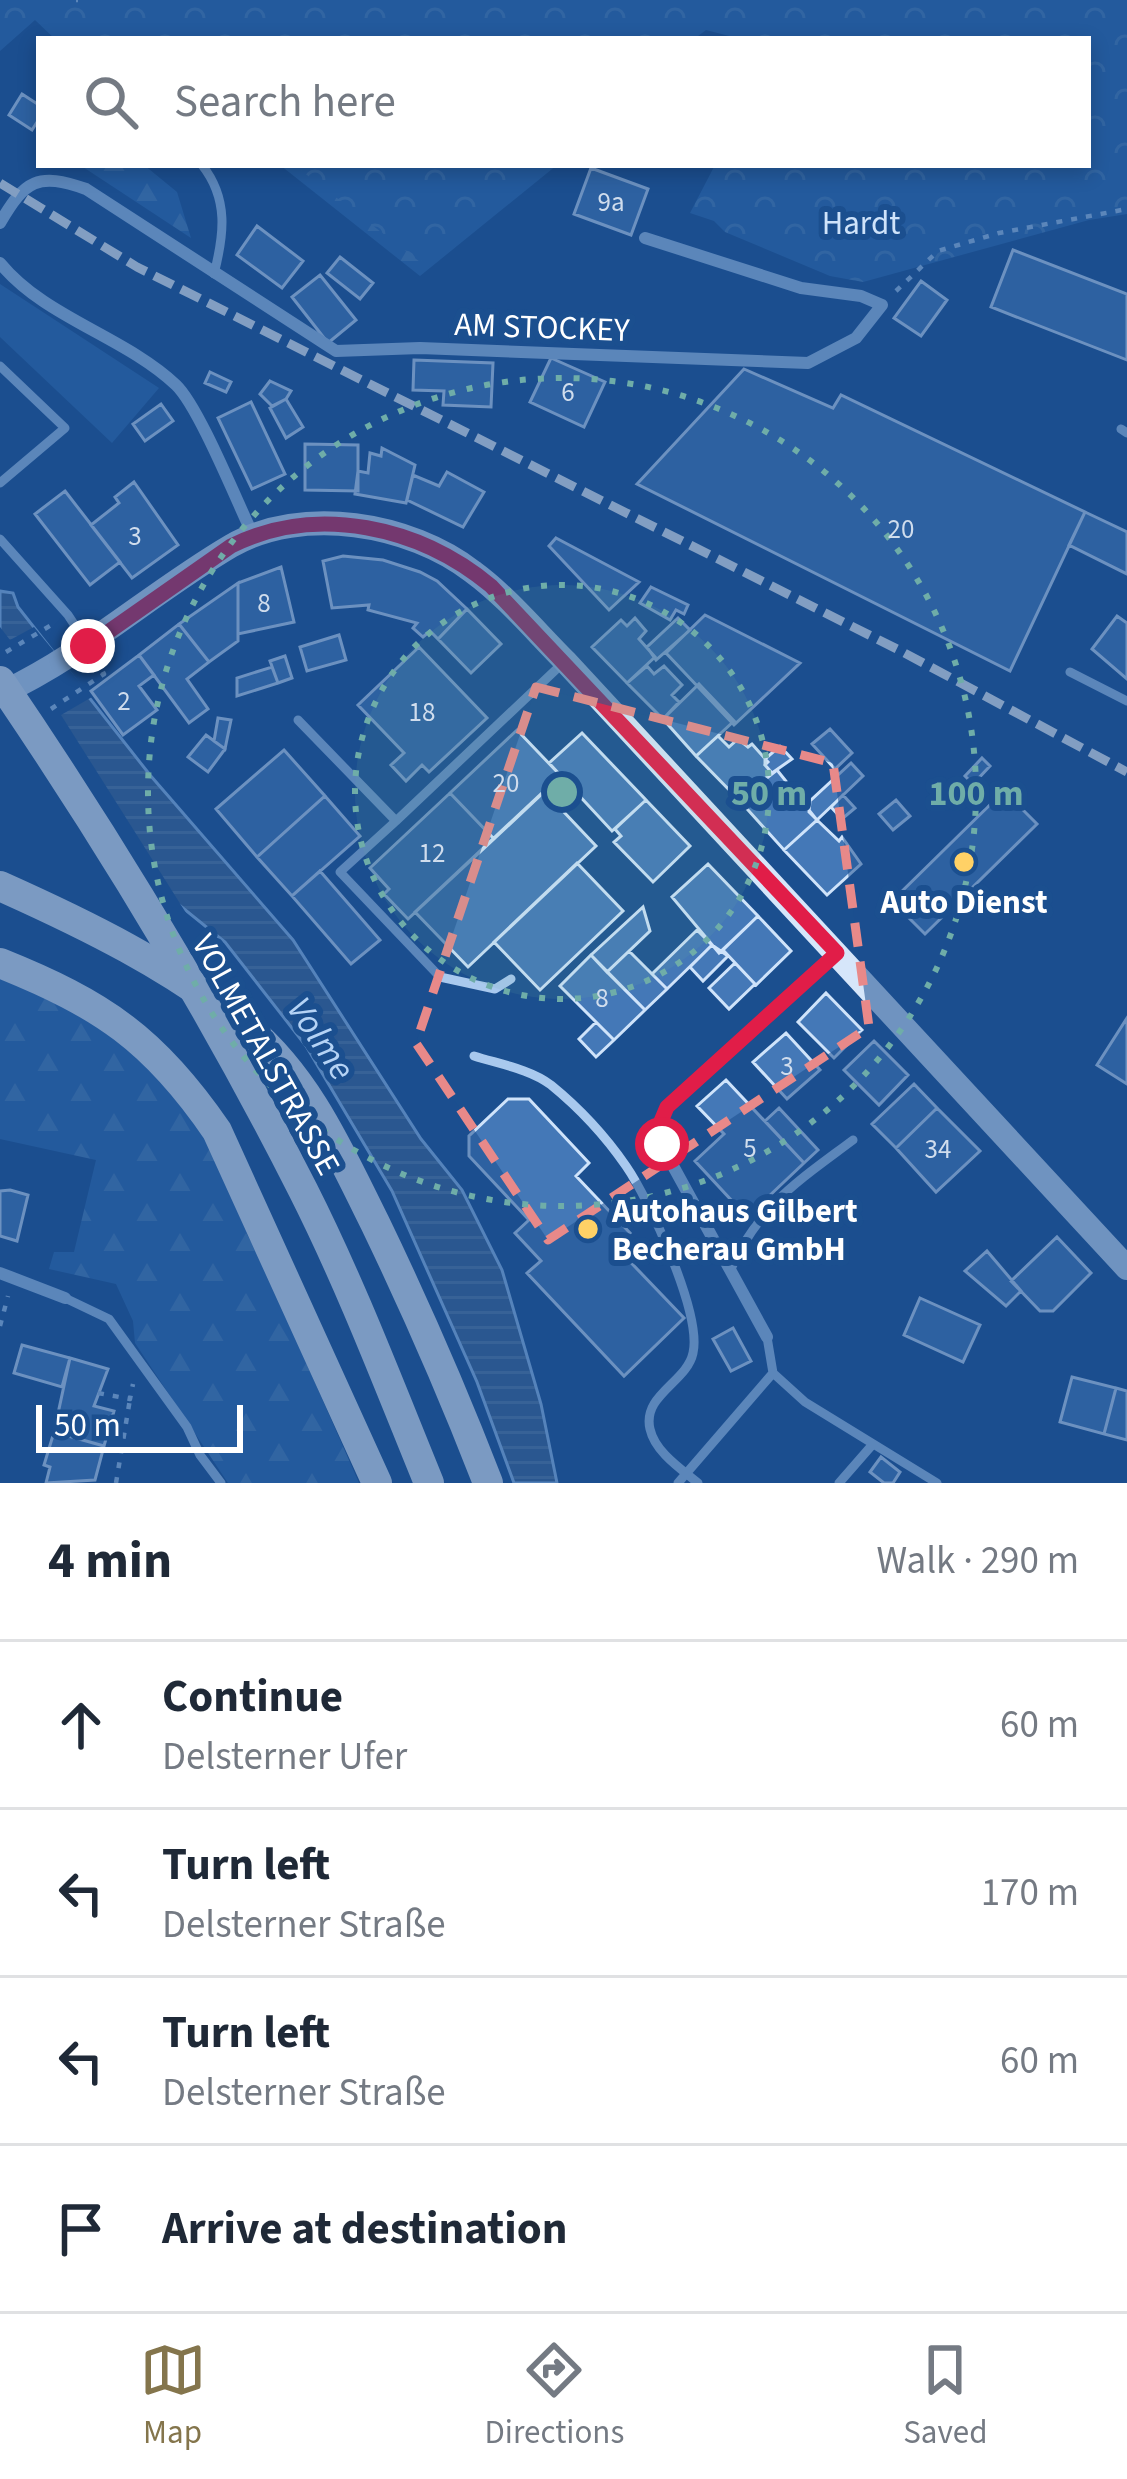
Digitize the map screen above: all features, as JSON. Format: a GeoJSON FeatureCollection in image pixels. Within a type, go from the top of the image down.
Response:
{"type":"FeatureCollection","features":[{"type":"Feature","properties":{"kind":"main road","name":"VOLMETALSTRASSE"},"geometry":{"type":"LineString","coordinates":[[0,682],[117,860],[294,1173],[380,1361],[429,1483]]}},
{"type":"Feature","properties":{"kind":"main road"},"geometry":{"type":"LineString","coordinates":[[0,886],[162,968],[248,1028],[286,1067],[313,1103],[398,1271],[488,1483]]}},
{"type":"Feature","properties":{"kind":"main road"},"geometry":{"type":"LineString","coordinates":[[0,963],[68,990],[109,1015],[190,1091],[217,1131],[377,1483]]}},
{"type":"Feature","properties":{"kind":"street","name":"AM STOCKEY"},"geometry":{"type":"LineString","coordinates":[[0,223],[30,183],[45,179],[86,189],[336,351],[420,348],[808,363],[856,338],[882,304]]}},
{"type":"Feature","properties":{"kind":"street"},"geometry":{"type":"LineString","coordinates":[[645,238],[801,288],[862,296],[882,304]]}},
{"type":"Feature","properties":{"kind":"street"},"geometry":{"type":"LineString","coordinates":[[0,263],[17,284],[140,358],[180,388],[253,535]]}},
{"type":"Feature","properties":{"kind":"street"},"geometry":{"type":"LineString","coordinates":[[0,694],[65,661],[253,535],[330,524],[386,531],[430,546],[491,586],[565,662],[1127,1268]]}},
{"type":"Feature","properties":{"kind":"street"},"geometry":{"type":"LineString","coordinates":[[767,1337],[662,1144],[659,1126],[667,1107],[837,953]]}},
{"type":"Feature","properties":{"kind":"street"},"geometry":{"type":"LineString","coordinates":[[6,1276],[65,1298]]}},
{"type":"Feature","properties":{"kind":"lane"},"geometry":{"type":"LineString","coordinates":[[204,168],[213,179],[225,231],[214,274]]}},
{"type":"Feature","properties":{"kind":"lane"},"geometry":{"type":"LineString","coordinates":[[0,367],[65,428],[0,483]]}},
{"type":"Feature","properties":{"kind":"lane"},"geometry":{"type":"LineString","coordinates":[[0,539],[68,615],[88,646]]}},
{"type":"Feature","properties":{"kind":"lane"},"geometry":{"type":"LineString","coordinates":[[511,979],[495,989],[440,977],[340,872],[565,662]]}},
{"type":"Feature","properties":{"kind":"lane"},"geometry":{"type":"LineString","coordinates":[[1070,672],[1127,701]]}},
{"type":"Feature","properties":{"kind":"lane"},"geometry":{"type":"LineString","coordinates":[[298,720],[396,821]]}},
{"type":"Feature","properties":{"kind":"lane"},"geometry":{"type":"LineString","coordinates":[[474,1055],[549,1084],[620,1157],[643,1196],[688,1301],[694,1329],[691,1360],[657,1400],[649,1417],[653,1438],[682,1478],[698,1483]]}},
{"type":"Feature","properties":{"kind":"lane"},"geometry":{"type":"LineString","coordinates":[[730,1271],[752,1226],[770,1206],[853,1140]]}},
{"type":"Feature","properties":{"kind":"lane"},"geometry":{"type":"LineString","coordinates":[[65,1298],[110,1319],[221,1483]]}},
{"type":"Feature","properties":{"kind":"lane"},"geometry":{"type":"LineString","coordinates":[[767,1337],[773,1373],[805,1402],[937,1483]]}},
{"type":"Feature","properties":{"kind":"lane"},"geometry":{"type":"LineString","coordinates":[[682,1478],[773,1373]]}},
{"type":"Feature","properties":{"kind":"lane"},"geometry":{"type":"LineString","coordinates":[[838,1483],[873,1444]]}},
{"type":"Feature","properties":{"kind":"lane"},"geometry":{"type":"LineString","coordinates":[[910,1483],[918,1471]]}},
{"type":"Feature","properties":{"kind":"path"},"geometry":{"type":"LineString","coordinates":[[882,304],[938,251],[999,233],[1127,209]]}},
{"type":"Feature","properties":{"kind":"path"},"geometry":{"type":"LineString","coordinates":[[0,654],[39,632]]}},
{"type":"Feature","properties":{"kind":"path"},"geometry":{"type":"LineString","coordinates":[[86,688],[104,674]]}},
{"type":"Feature","properties":{"kind":"path"},"geometry":{"type":"LineString","coordinates":[[0,1326],[6,1276]]}},
{"type":"Feature","properties":{"kind":"path"},"geometry":{"type":"LineString","coordinates":[[116,1483],[139,1361]]}},
{"type":"Feature","properties":{"kind":"path"},"geometry":{"type":"LineString","coordinates":[[98,1393],[130,1399]]}},
{"type":"Feature","properties":{"kind":"highlighted area"},"geometry":{"type":"Polygon","coordinates":[[[536,687],[833,763],[869,1027],[548,1240],[416,1043],[536,687]]]}},
{"type":"Feature","properties":{"kind":"green space","name":"Hardt"},"geometry":{"type":"Polygon","coordinates":[[[0,0],[1127,0],[1127,214],[1089,220],[863,282],[830,276],[690,213],[713,168],[1091,168],[1091,36],[729,36],[706,30],[698,36],[52,36],[35,20],[0,51],[0,0]]]}},
{"type":"Feature","properties":{"kind":"green space"},"geometry":{"type":"Polygon","coordinates":[[[85,168],[148,168],[177,192],[191,238],[85,168]]]}},
{"type":"Feature","properties":{"kind":"green space"},"geometry":{"type":"Polygon","coordinates":[[[284,168],[553,168],[420,276],[284,168]]]}},
{"type":"Feature","properties":{"kind":"green space"},"geometry":{"type":"Polygon","coordinates":[[[298,168],[535,168],[420,262],[298,168]]]}},
{"type":"Feature","properties":{"kind":"green space"},"geometry":{"type":"Polygon","coordinates":[[[0,284],[159,388],[112,443],[0,337],[0,284]]]}},
{"type":"Feature","properties":{"kind":"green space"},"geometry":{"type":"Polygon","coordinates":[[[0,977],[98,1019],[150,1062],[208,1139],[359,1483],[228,1483],[135,1343],[133,1321],[116,1284],[49,1269],[54,1252],[74,1252],[96,1160],[0,1139],[0,977]]]}},
{"type":"Feature","properties":{"kind":"water","name":"Volme"},"geometry":{"type":"Polygon","coordinates":[[[0,591],[13,593],[18,607],[150,775],[293,940],[421,1139],[462,1190],[502,1270],[541,1404],[557,1483],[514,1483],[477,1382],[392,1191],[306,1046],[225,942],[105,845],[0,717],[0,591]]]}},
{"type":"Feature","properties":{"kind":"pier"},"geometry":{"type":"Polygon","coordinates":[[[0,627],[10,640],[34,627],[92,697],[61,715],[193,924],[100,849],[0,727],[0,627]]]}},
{"type":"Feature","properties":{"kind":"building"},"geometry":{"type":"Polygon","coordinates":[[[22,94],[36,103],[32,130],[9,115],[22,94]]]}},
{"type":"Feature","properties":{"kind":"building"},"geometry":{"type":"Polygon","coordinates":[[[591,168],[648,189],[631,235],[574,214],[591,168]]]}},
{"type":"Feature","properties":{"kind":"building"},"geometry":{"type":"Polygon","coordinates":[[[257,226],[303,261],[282,288],[237,255],[257,226]]]}},
{"type":"Feature","properties":{"kind":"building"},"geometry":{"type":"Polygon","coordinates":[[[1013,250],[1127,294],[1127,360],[991,307],[1013,250]]]}},
{"type":"Feature","properties":{"kind":"building"},"geometry":{"type":"Polygon","coordinates":[[[340,257],[373,283],[360,299],[327,273],[340,257]]]}},
{"type":"Feature","properties":{"kind":"building"},"geometry":{"type":"Polygon","coordinates":[[[320,275],[356,320],[328,343],[292,297],[320,275]]]}},
{"type":"Feature","properties":{"kind":"building"},"geometry":{"type":"Polygon","coordinates":[[[921,281],[947,300],[921,336],[894,318],[921,281]]]}},
{"type":"Feature","properties":{"kind":"building"},"geometry":{"type":"Polygon","coordinates":[[[551,358],[605,382],[584,427],[530,402],[551,358]]]}},
{"type":"Feature","properties":{"kind":"building"},"geometry":{"type":"Polygon","coordinates":[[[414,360],[493,363],[491,407],[443,405],[444,391],[413,390],[414,360]]]}},
{"type":"Feature","properties":{"kind":"building"},"geometry":{"type":"Polygon","coordinates":[[[744,369],[833,408],[841,395],[1085,512],[1010,671],[637,484],[744,369]]]}},
{"type":"Feature","properties":{"kind":"building"},"geometry":{"type":"Polygon","coordinates":[[[210,372],[231,382],[226,392],[205,383],[210,372]]]}},
{"type":"Feature","properties":{"kind":"building"},"geometry":{"type":"Polygon","coordinates":[[[270,381],[291,391],[272,406],[260,394],[270,381]]]}},
{"type":"Feature","properties":{"kind":"building"},"geometry":{"type":"Polygon","coordinates":[[[286,399],[303,427],[286,438],[270,408],[286,399]]]}},
{"type":"Feature","properties":{"kind":"building"},"geometry":{"type":"Polygon","coordinates":[[[251,402],[285,474],[252,489],[218,418],[251,402]]]}},
{"type":"Feature","properties":{"kind":"building"},"geometry":{"type":"Polygon","coordinates":[[[161,404],[173,421],[145,441],[133,424],[161,404]]]}},
{"type":"Feature","properties":{"kind":"building"},"geometry":{"type":"Polygon","coordinates":[[[305,444],[358,445],[358,491],[305,490],[305,444]]]}},
{"type":"Feature","properties":{"kind":"building"},"geometry":{"type":"Polygon","coordinates":[[[382,448],[415,465],[406,503],[355,494],[358,471],[368,473],[370,453],[381,456],[382,448]]]}},
{"type":"Feature","properties":{"kind":"building"},"geometry":{"type":"Polygon","coordinates":[[[447,472],[484,492],[463,527],[407,500],[413,475],[439,486],[447,472]]]}},
{"type":"Feature","properties":{"kind":"building"},"geometry":{"type":"Polygon","coordinates":[[[134,482],[178,545],[132,578],[91,525],[119,503],[115,497],[134,482]]]}},
{"type":"Feature","properties":{"kind":"building"},"geometry":{"type":"Polygon","coordinates":[[[65,491],[120,562],[90,585],[35,514],[65,491]]]}},
{"type":"Feature","properties":{"kind":"building"},"geometry":{"type":"Polygon","coordinates":[[[1085,512],[1127,532],[1127,574],[1069,545],[1085,512]]]}},
{"type":"Feature","properties":{"kind":"building"},"geometry":{"type":"Polygon","coordinates":[[[556,538],[639,582],[609,610],[549,546],[556,538]]]}},
{"type":"Feature","properties":{"kind":"building"},"geometry":{"type":"Polygon","coordinates":[[[343,556],[383,560],[420,572],[467,609],[438,639],[430,631],[423,637],[413,628],[417,623],[368,610],[369,605],[332,608],[323,561],[343,556]]]}},
{"type":"Feature","properties":{"kind":"building"},"geometry":{"type":"Polygon","coordinates":[[[281,567],[294,622],[238,634],[238,583],[281,567]]]}},
{"type":"Feature","properties":{"kind":"building"},"geometry":{"type":"Polygon","coordinates":[[[238,583],[238,641],[209,662],[179,624],[238,583]]]}},
{"type":"Feature","properties":{"kind":"building"},"geometry":{"type":"Polygon","coordinates":[[[651,587],[688,605],[684,614],[676,610],[670,620],[640,603],[651,587]]]}},
{"type":"Feature","properties":{"kind":"building"},"geometry":{"type":"Polygon","coordinates":[[[467,609],[501,644],[471,673],[438,639],[467,609]]]}},
{"type":"Feature","properties":{"kind":"building"},"geometry":{"type":"Polygon","coordinates":[[[705,615],[800,663],[734,725],[666,653],[705,615]]]}},
{"type":"Feature","properties":{"kind":"building"},"geometry":{"type":"Polygon","coordinates":[[[1117,616],[1127,623],[1127,679],[1092,649],[1117,616]]]}},
{"type":"Feature","properties":{"kind":"building"},"geometry":{"type":"Polygon","coordinates":[[[635,618],[646,631],[639,639],[655,657],[627,683],[592,647],[621,620],[627,626],[635,618]]]}},
{"type":"Feature","properties":{"kind":"building"},"geometry":{"type":"Polygon","coordinates":[[[678,618],[690,630],[656,660],[647,647],[678,618]]]}},
{"type":"Feature","properties":{"kind":"building"},"geometry":{"type":"Polygon","coordinates":[[[179,624],[209,662],[187,679],[208,709],[189,723],[139,655],[179,624]]]}},
{"type":"Feature","properties":{"kind":"building"},"geometry":{"type":"Polygon","coordinates":[[[339,635],[346,660],[307,671],[300,647],[339,635]]]}},
{"type":"Feature","properties":{"kind":"building"},"geometry":{"type":"Polygon","coordinates":[[[419,647],[487,718],[429,772],[422,765],[406,781],[391,765],[404,753],[358,705],[419,647]]]}},
{"type":"Feature","properties":{"kind":"building"},"geometry":{"type":"Polygon","coordinates":[[[139,655],[154,675],[139,686],[157,710],[123,735],[91,691],[139,655]]]}},
{"type":"Feature","properties":{"kind":"building"},"geometry":{"type":"Polygon","coordinates":[[[285,656],[292,678],[278,683],[270,661],[285,656]]]}},
{"type":"Feature","properties":{"kind":"building"},"geometry":{"type":"Polygon","coordinates":[[[647,666],[654,674],[664,666],[682,685],[672,695],[679,702],[663,719],[627,683],[647,666]]]}},
{"type":"Feature","properties":{"kind":"building"},"geometry":{"type":"Polygon","coordinates":[[[272,667],[278,683],[237,696],[237,678],[272,667]]]}},
{"type":"Feature","properties":{"kind":"building"},"geometry":{"type":"Polygon","coordinates":[[[699,684],[734,721],[696,756],[663,719],[699,684]]]}},
{"type":"Feature","properties":{"kind":"building"},"geometry":{"type":"Polygon","coordinates":[[[218,718],[231,720],[225,749],[214,741],[218,718]]]}},
{"type":"Feature","properties":{"kind":"building"},"geometry":{"type":"Polygon","coordinates":[[[830,729],[852,753],[835,769],[812,744],[830,729]]]}},
{"type":"Feature","properties":{"kind":"building"},"geometry":{"type":"Polygon","coordinates":[[[517,730],[561,776],[494,839],[450,793],[517,730]]]}},
{"type":"Feature","properties":{"kind":"building"},"geometry":{"type":"Polygon","coordinates":[[[582,733],[646,800],[612,831],[549,763],[582,733]]]}},
{"type":"Feature","properties":{"kind":"building"},"geometry":{"type":"Polygon","coordinates":[[[206,735],[225,749],[208,772],[188,757],[206,735]]]}},
{"type":"Feature","properties":{"kind":"building"},"geometry":{"type":"Polygon","coordinates":[[[718,736],[729,747],[738,739],[748,747],[752,744],[772,773],[739,800],[696,756],[718,736]]]}},
{"type":"Feature","properties":{"kind":"building"},"geometry":{"type":"Polygon","coordinates":[[[780,746],[792,759],[772,773],[765,759],[780,746]]]}},
{"type":"Feature","properties":{"kind":"building"},"geometry":{"type":"Polygon","coordinates":[[[284,750],[325,796],[257,857],[216,809],[284,750]]]}},
{"type":"Feature","properties":{"kind":"building"},"geometry":{"type":"Polygon","coordinates":[[[982,758],[990,766],[973,784],[965,776],[982,758]]]}},
{"type":"Feature","properties":{"kind":"building"},"geometry":{"type":"Polygon","coordinates":[[[851,763],[863,776],[817,820],[809,812],[810,801],[851,763]]]}},
{"type":"Feature","properties":{"kind":"building"},"geometry":{"type":"Polygon","coordinates":[[[777,770],[817,820],[784,850],[739,800],[777,770]]]}},
{"type":"Feature","properties":{"kind":"building"},"geometry":{"type":"Polygon","coordinates":[[[544,791],[596,846],[468,967],[415,912],[544,791]]]}},
{"type":"Feature","properties":{"kind":"building","name":"Auto Dienst"},"geometry":{"type":"Polygon","coordinates":[[[1004,791],[1037,824],[925,934],[892,901],[1004,791]]]}},
{"type":"Feature","properties":{"kind":"building"},"geometry":{"type":"Polygon","coordinates":[[[450,793],[494,839],[408,919],[384,894],[389,889],[370,868],[450,793]]]}},
{"type":"Feature","properties":{"kind":"building"},"geometry":{"type":"Polygon","coordinates":[[[843,795],[855,808],[842,819],[831,807],[843,795]]]}},
{"type":"Feature","properties":{"kind":"building"},"geometry":{"type":"Polygon","coordinates":[[[325,796],[360,836],[292,896],[257,857],[325,796]]]}},
{"type":"Feature","properties":{"kind":"building"},"geometry":{"type":"Polygon","coordinates":[[[646,800],[690,846],[653,882],[614,842],[621,836],[615,829],[646,800]]]}},
{"type":"Feature","properties":{"kind":"building"},"geometry":{"type":"Polygon","coordinates":[[[896,800],[910,816],[893,830],[879,814],[896,800]]]}},
{"type":"Feature","properties":{"kind":"building"},"geometry":{"type":"Polygon","coordinates":[[[817,820],[839,841],[842,837],[861,864],[827,895],[784,850],[817,820]]]}},
{"type":"Feature","properties":{"kind":"building"},"geometry":{"type":"Polygon","coordinates":[[[577,863],[623,911],[540,990],[494,942],[577,863]]]}},
{"type":"Feature","properties":{"kind":"building"},"geometry":{"type":"Polygon","coordinates":[[[708,864],[758,916],[719,953],[672,897],[708,864]]]}},
{"type":"Feature","properties":{"kind":"building"},"geometry":{"type":"Polygon","coordinates":[[[320,871],[380,940],[351,964],[292,896],[320,871]]]}},
{"type":"Feature","properties":{"kind":"building"},"geometry":{"type":"Polygon","coordinates":[[[643,907],[650,931],[607,972],[591,955],[643,907]]]}},
{"type":"Feature","properties":{"kind":"building"},"geometry":{"type":"Polygon","coordinates":[[[758,916],[791,951],[756,985],[723,950],[758,916]]]}},
{"type":"Feature","properties":{"kind":"building"},"geometry":{"type":"Polygon","coordinates":[[[697,930],[712,945],[667,989],[652,974],[697,930]]]}},
{"type":"Feature","properties":{"kind":"building"},"geometry":{"type":"Polygon","coordinates":[[[712,945],[728,956],[703,981],[690,967],[712,945]]]}},
{"type":"Feature","properties":{"kind":"building"},"geometry":{"type":"Polygon","coordinates":[[[629,951],[667,989],[645,1010],[607,972],[629,951]]]}},
{"type":"Feature","properties":{"kind":"building"},"geometry":{"type":"Polygon","coordinates":[[[591,955],[645,1010],[614,1040],[560,986],[591,955]]]}},
{"type":"Feature","properties":{"kind":"building"},"geometry":{"type":"Polygon","coordinates":[[[735,963],[755,984],[729,1009],[709,988],[735,963]]]}},
{"type":"Feature","properties":{"kind":"building"},"geometry":{"type":"Polygon","coordinates":[[[826,993],[862,1030],[834,1058],[798,1022],[826,993]]]}},
{"type":"Feature","properties":{"kind":"building"},"geometry":{"type":"Polygon","coordinates":[[[1127,1018],[1127,1084],[1097,1065],[1127,1018]]]}},
{"type":"Feature","properties":{"kind":"building"},"geometry":{"type":"Polygon","coordinates":[[[596,1022],[614,1040],[596,1057],[579,1039],[596,1022]]]}},
{"type":"Feature","properties":{"kind":"building"},"geometry":{"type":"Polygon","coordinates":[[[786,1033],[820,1070],[787,1099],[753,1062],[786,1033]]]}},
{"type":"Feature","properties":{"kind":"building"},"geometry":{"type":"Polygon","coordinates":[[[874,1041],[908,1075],[879,1105],[844,1070],[874,1041]]]}},
{"type":"Feature","properties":{"kind":"building"},"geometry":{"type":"Polygon","coordinates":[[[726,1080],[804,1163],[747,1217],[695,1161],[724,1134],[697,1106],[726,1080]]]}},
{"type":"Feature","properties":{"kind":"building"},"geometry":{"type":"Polygon","coordinates":[[[914,1084],[937,1108],[896,1148],[872,1124],[914,1084]]]}},
{"type":"Feature","properties":{"kind":"building"},"geometry":{"type":"Polygon","coordinates":[[[508,1099],[529,1099],[589,1163],[576,1176],[630,1233],[616,1247],[684,1318],[624,1376],[527,1273],[541,1261],[515,1233],[529,1220],[469,1156],[469,1136],[508,1099]]]}},
{"type":"Feature","properties":{"kind":"building"},"geometry":{"type":"Polygon","coordinates":[[[779,1108],[818,1150],[804,1163],[765,1121],[779,1108]]]}},
{"type":"Feature","properties":{"kind":"building"},"geometry":{"type":"Polygon","coordinates":[[[937,1108],[980,1151],[936,1192],[896,1148],[937,1108]]]}},
{"type":"Feature","properties":{"kind":"building"},"geometry":{"type":"Polygon","coordinates":[[[0,1191],[28,1195],[17,1241],[0,1236],[0,1191]]]}},
{"type":"Feature","properties":{"kind":"building"},"geometry":{"type":"Polygon","coordinates":[[[1057,1237],[1091,1273],[1053,1311],[1040,1311],[1011,1281],[1057,1237]]]}},
{"type":"Feature","properties":{"kind":"building"},"geometry":{"type":"Polygon","coordinates":[[[987,1251],[1021,1291],[1006,1306],[965,1271],[987,1251]]]}},
{"type":"Feature","properties":{"kind":"building"},"geometry":{"type":"Polygon","coordinates":[[[920,1298],[980,1325],[963,1362],[904,1335],[920,1298]]]}},
{"type":"Feature","properties":{"kind":"building"},"geometry":{"type":"Polygon","coordinates":[[[733,1328],[751,1361],[731,1371],[713,1339],[733,1328]]]}},
{"type":"Feature","properties":{"kind":"building"},"geometry":{"type":"Polygon","coordinates":[[[22,1345],[70,1358],[62,1387],[14,1373],[22,1345]]]}},
{"type":"Feature","properties":{"kind":"building"},"geometry":{"type":"Polygon","coordinates":[[[70,1358],[108,1369],[94,1406],[114,1411],[104,1446],[54,1432],[70,1358]]]}},
{"type":"Feature","properties":{"kind":"building"},"geometry":{"type":"Polygon","coordinates":[[[1072,1377],[1116,1388],[1104,1434],[1060,1422],[1072,1377]]]}},
{"type":"Feature","properties":{"kind":"building"},"geometry":{"type":"Polygon","coordinates":[[[1116,1388],[1127,1391],[1127,1440],[1104,1434],[1116,1388]]]}},
{"type":"Feature","properties":{"kind":"building"},"geometry":{"type":"Polygon","coordinates":[[[54,1432],[104,1446],[95,1480],[46,1483],[50,1467],[44,1465],[54,1432]]]}},
{"type":"Feature","properties":{"kind":"building"},"geometry":{"type":"Polygon","coordinates":[[[881,1457],[900,1472],[893,1483],[884,1483],[870,1472],[881,1457]]]}},
{"type":"Feature","properties":{"kind":"railway"},"geometry":{"type":"LineString","coordinates":[[0,183],[137,267],[897,649],[1127,772]]}},
{"type":"Feature","properties":{"kind":"place","name":"Auto Dienst"},"geometry":{"type":"Point","coordinates":[964,862]}},
{"type":"Feature","properties":{"kind":"place","name":"Autohaus Gilbert Becherau GmbH"},"geometry":{"type":"Point","coordinates":[588,1229]}},
{"type":"Feature","properties":{"kind":"route"},"geometry":{"type":"LineString","coordinates":[[88,646],[231,546],[253,535],[299,526],[330,524],[386,531],[430,546],[491,586],[837,953],[667,1107],[659,1126],[662,1144]]}}]}
